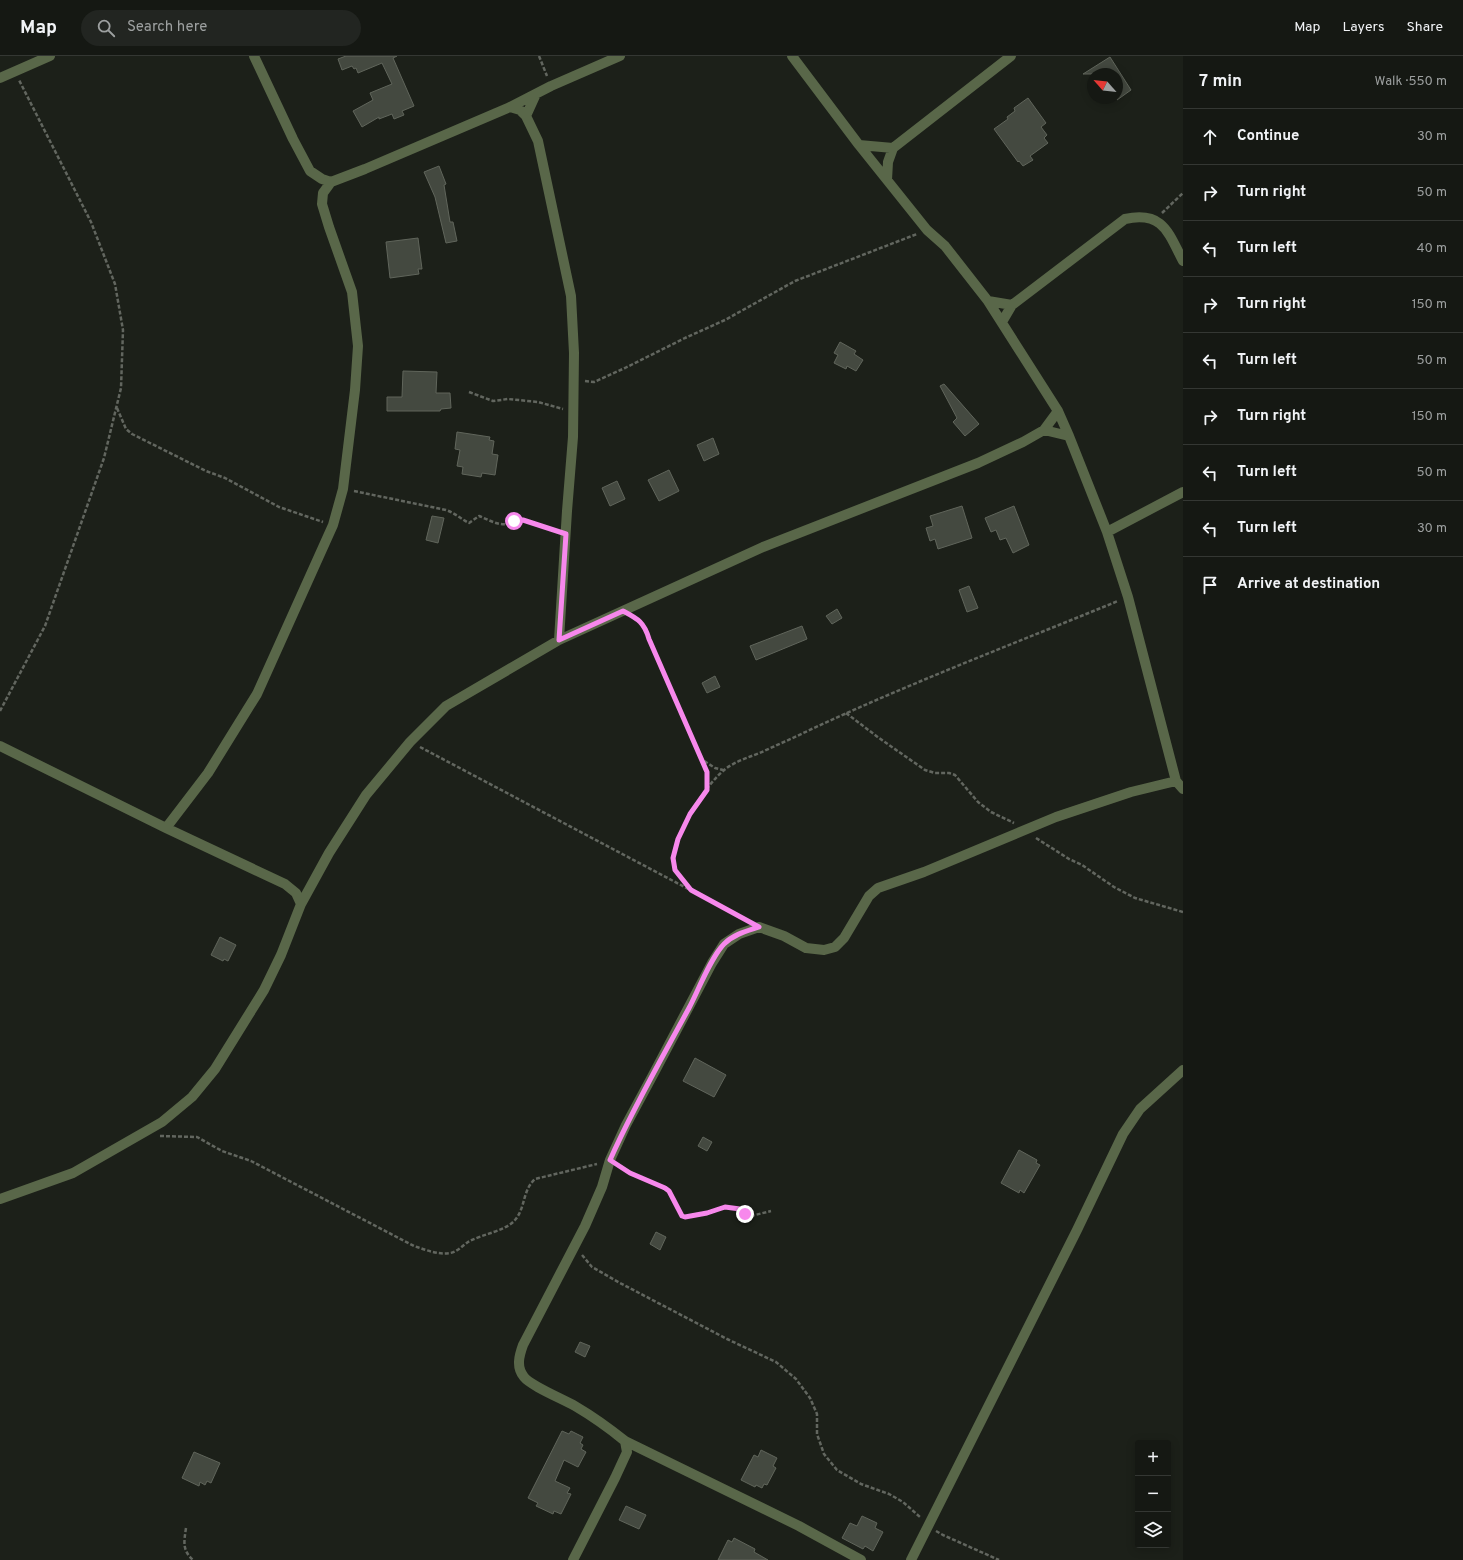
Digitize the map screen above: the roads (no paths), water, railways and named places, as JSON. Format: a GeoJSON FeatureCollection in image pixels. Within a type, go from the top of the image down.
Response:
{"type":"FeatureCollection","features":[{"type":"Feature","properties":{"kind":"street"},"geometry":{"type":"LineString","coordinates":[[0,78],[50,56]]}},
{"type":"Feature","properties":{"kind":"street"},"geometry":{"type":"LineString","coordinates":[[254,56],[293,139],[310,171],[322,179],[331,182]]}},
{"type":"Feature","properties":{"kind":"street"},"geometry":{"type":"LineString","coordinates":[[166,828],[208,773],[257,694],[333,525],[343,489],[355,390],[358,346],[352,292],[322,204],[323,193],[331,182],[510,107],[551,86],[620,56]]}},
{"type":"Feature","properties":{"kind":"street"},"geometry":{"type":"LineString","coordinates":[[792,56],[802,72],[859,145],[927,230],[945,246],[988,301],[1058,411],[1107,532],[1128,596],[1176,781],[1183,789]]}},
{"type":"Feature","properties":{"kind":"street"},"geometry":{"type":"LineString","coordinates":[[887,180],[888,162],[893,148],[1011,56]]}},
{"type":"Feature","properties":{"kind":"street"},"geometry":{"type":"LineString","coordinates":[[526,116],[536,94]]}},
{"type":"Feature","properties":{"kind":"street"},"geometry":{"type":"LineString","coordinates":[[510,107],[520,110],[526,116],[538,141],[571,296],[574,354],[573,437],[559,640]]}},
{"type":"Feature","properties":{"kind":"street"},"geometry":{"type":"LineString","coordinates":[[859,145],[893,148]]}},
{"type":"Feature","properties":{"kind":"street"},"geometry":{"type":"LineString","coordinates":[[1002,322],[1012,305],[1125,219],[1139,216],[1156,220],[1168,232],[1183,261]]}},
{"type":"Feature","properties":{"kind":"street"},"geometry":{"type":"LineString","coordinates":[[988,301],[1012,305]]}},
{"type":"Feature","properties":{"kind":"street"},"geometry":{"type":"LineString","coordinates":[[0,1200],[73,1173],[162,1122],[192,1097],[215,1069],[264,990],[281,955],[301,904],[328,853],[366,795],[410,742],[446,706],[559,640],[763,547],[978,464],[1044,430],[1058,411]]}},
{"type":"Feature","properties":{"kind":"street"},"geometry":{"type":"LineString","coordinates":[[1044,430],[1069,436]]}},
{"type":"Feature","properties":{"kind":"street"},"geometry":{"type":"LineString","coordinates":[[1107,532],[1183,492]]}},
{"type":"Feature","properties":{"kind":"street"},"geometry":{"type":"LineString","coordinates":[[0,746],[166,828],[285,884],[296,893],[301,904]]}},
{"type":"Feature","properties":{"kind":"street"},"geometry":{"type":"LineString","coordinates":[[861,1560],[799,1526],[625,1441],[610,1428],[575,1406],[525,1378],[520,1369],[518,1359],[523,1345],[585,1226],[602,1187],[610,1160],[626,1124],[712,963],[724,944],[739,934],[759,927],[784,936],[806,948],[824,950],[835,947],[844,938],[869,896],[878,888],[924,872],[1056,817],[1130,792],[1176,781]]}},
{"type":"Feature","properties":{"kind":"street"},"geometry":{"type":"LineString","coordinates":[[911,1560],[1077,1230],[1123,1134],[1140,1109],[1183,1070]]}},
{"type":"Feature","properties":{"kind":"street"},"geometry":{"type":"LineString","coordinates":[[573,1560],[624,1459],[627,1452],[625,1441]]}}]}
